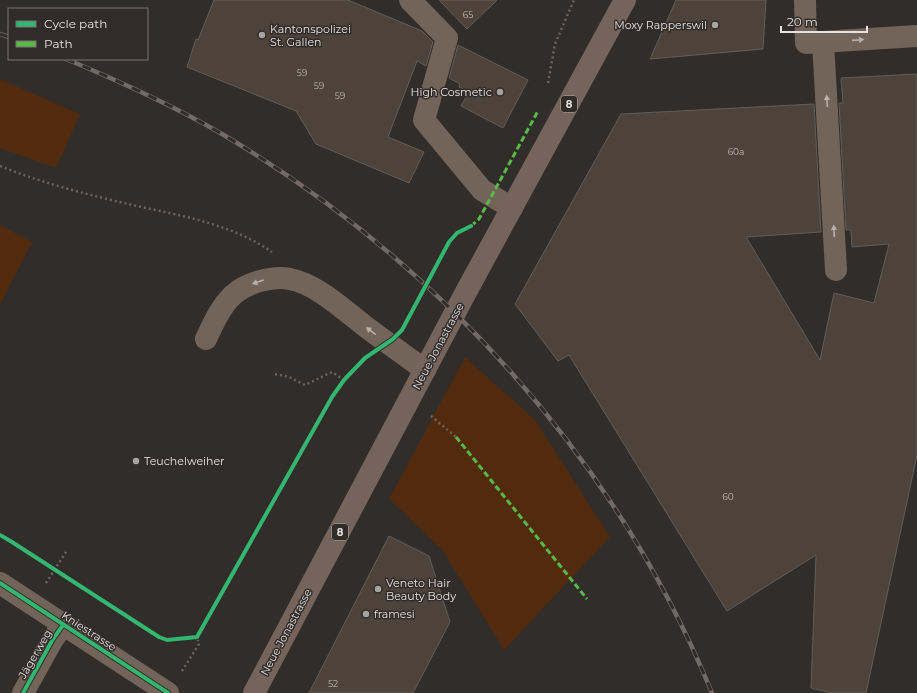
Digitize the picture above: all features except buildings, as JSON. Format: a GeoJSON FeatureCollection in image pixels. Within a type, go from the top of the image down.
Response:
{"type":"FeatureCollection","features":[{"type":"Feature","properties":{"kind":"main road","name":"Neue Jonastrasse"},"geometry":{"type":"LineString","coordinates":[[254,693],[466,292],[625,0]]}},
{"type":"Feature","properties":{"kind":"street"},"geometry":{"type":"LineString","coordinates":[[410,0],[447,38],[424,120],[482,190],[512,208]]}},
{"type":"Feature","properties":{"kind":"street"},"geometry":{"type":"LineString","coordinates":[[805,0],[806,43],[917,36]]}},
{"type":"Feature","properties":{"kind":"street"},"geometry":{"type":"LineString","coordinates":[[823,42],[836,270]]}},
{"type":"Feature","properties":{"kind":"street"},"geometry":{"type":"LineString","coordinates":[[206,339],[223,308],[233,295],[248,285],[267,279],[290,278],[309,285],[426,370]]}},
{"type":"Feature","properties":{"kind":"street","name":"Kniestrasse"},"geometry":{"type":"LineString","coordinates":[[0,583],[168,693]]}},
{"type":"Feature","properties":{"kind":"street","name":"Jägerweg"},"geometry":{"type":"LineString","coordinates":[[23,693],[63,624]]}},
{"type":"Feature","properties":{"kind":"path"},"geometry":{"type":"LineString","coordinates":[[547,90],[555,44],[574,0]]}},
{"type":"Feature","properties":{"kind":"path"},"geometry":{"type":"LineString","coordinates":[[0,166],[30,179],[86,194],[205,221],[261,244],[273,253]]}},
{"type":"Feature","properties":{"kind":"path"},"geometry":{"type":"LineString","coordinates":[[275,374],[289,377],[305,385],[332,372],[344,380]]}},
{"type":"Feature","properties":{"kind":"path"},"geometry":{"type":"LineString","coordinates":[[340,386],[348,376]]}},
{"type":"Feature","properties":{"kind":"path"},"geometry":{"type":"LineString","coordinates":[[430,415],[456,437]]}},
{"type":"Feature","properties":{"kind":"path"},"geometry":{"type":"LineString","coordinates":[[45,585],[66,552]]}},
{"type":"Feature","properties":{"kind":"path"},"geometry":{"type":"LineString","coordinates":[[49,566],[60,574]]}},
{"type":"Feature","properties":{"kind":"path"},"geometry":{"type":"LineString","coordinates":[[181,673],[199,644],[197,637],[201,630]]}},
{"type":"Feature","properties":{"kind":"path"},"geometry":{"type":"LineString","coordinates":[[190,638],[197,637],[203,641]]}},
{"type":"Feature","properties":{"kind":"shaded area"},"geometry":{"type":"Polygon","coordinates":[[[0,79],[80,114],[56,168],[0,148],[0,79]]]}},
{"type":"Feature","properties":{"kind":"shaded area"},"geometry":{"type":"Polygon","coordinates":[[[0,225],[32,242],[0,305],[0,225]]]}},
{"type":"Feature","properties":{"kind":"shaded area"},"geometry":{"type":"Polygon","coordinates":[[[465,357],[535,420],[610,537],[504,650],[443,551],[389,499],[465,357]]]}},
{"type":"Feature","properties":{"kind":"railway"},"geometry":{"type":"LineString","coordinates":[[0,34],[8,37]]}},
{"type":"Feature","properties":{"kind":"railway"},"geometry":{"type":"LineString","coordinates":[[68,60],[145,94],[203,123],[301,185],[377,242],[447,305],[512,374],[572,447],[625,525],[672,607],[712,693]]}},
{"type":"Feature","properties":{"kind":"marked path"},"geometry":{"type":"LineString","coordinates":[[471,226],[479,219],[538,111]]}},
{"type":"Feature","properties":{"kind":"marked path"},"geometry":{"type":"LineString","coordinates":[[456,437],[587,599]]}},
{"type":"Feature","properties":{"kind":"cycle path"},"geometry":{"type":"LineString","coordinates":[[0,535],[159,637],[167,640],[197,637],[332,397],[344,380],[365,358],[393,339],[402,330],[449,242],[457,233],[471,226]]}},
{"type":"Feature","properties":{"kind":"cycle path"},"geometry":{"type":"LineString","coordinates":[[0,583],[168,693]]}},
{"type":"Feature","properties":{"kind":"cycle path"},"geometry":{"type":"LineString","coordinates":[[23,693],[53,639],[63,625]]}},
{"type":"Feature","properties":{"kind":"place","name":"Moxy Rapperswil"},"geometry":{"type":"Point","coordinates":[715,25]}},
{"type":"Feature","properties":{"kind":"place","name":"Kantonspolizei St. Gallen"},"geometry":{"type":"Point","coordinates":[262,35]}},
{"type":"Feature","properties":{"kind":"place","name":"High Cosmetic"},"geometry":{"type":"Point","coordinates":[500,92]}},
{"type":"Feature","properties":{"kind":"place","name":"Teuchelweiher"},"geometry":{"type":"Point","coordinates":[136,461]}},
{"type":"Feature","properties":{"kind":"place","name":"Veneto Hair Beauty Body"},"geometry":{"type":"Point","coordinates":[378,589]}},
{"type":"Feature","properties":{"kind":"place","name":"framesi"},"geometry":{"type":"Point","coordinates":[366,614]}}]}
